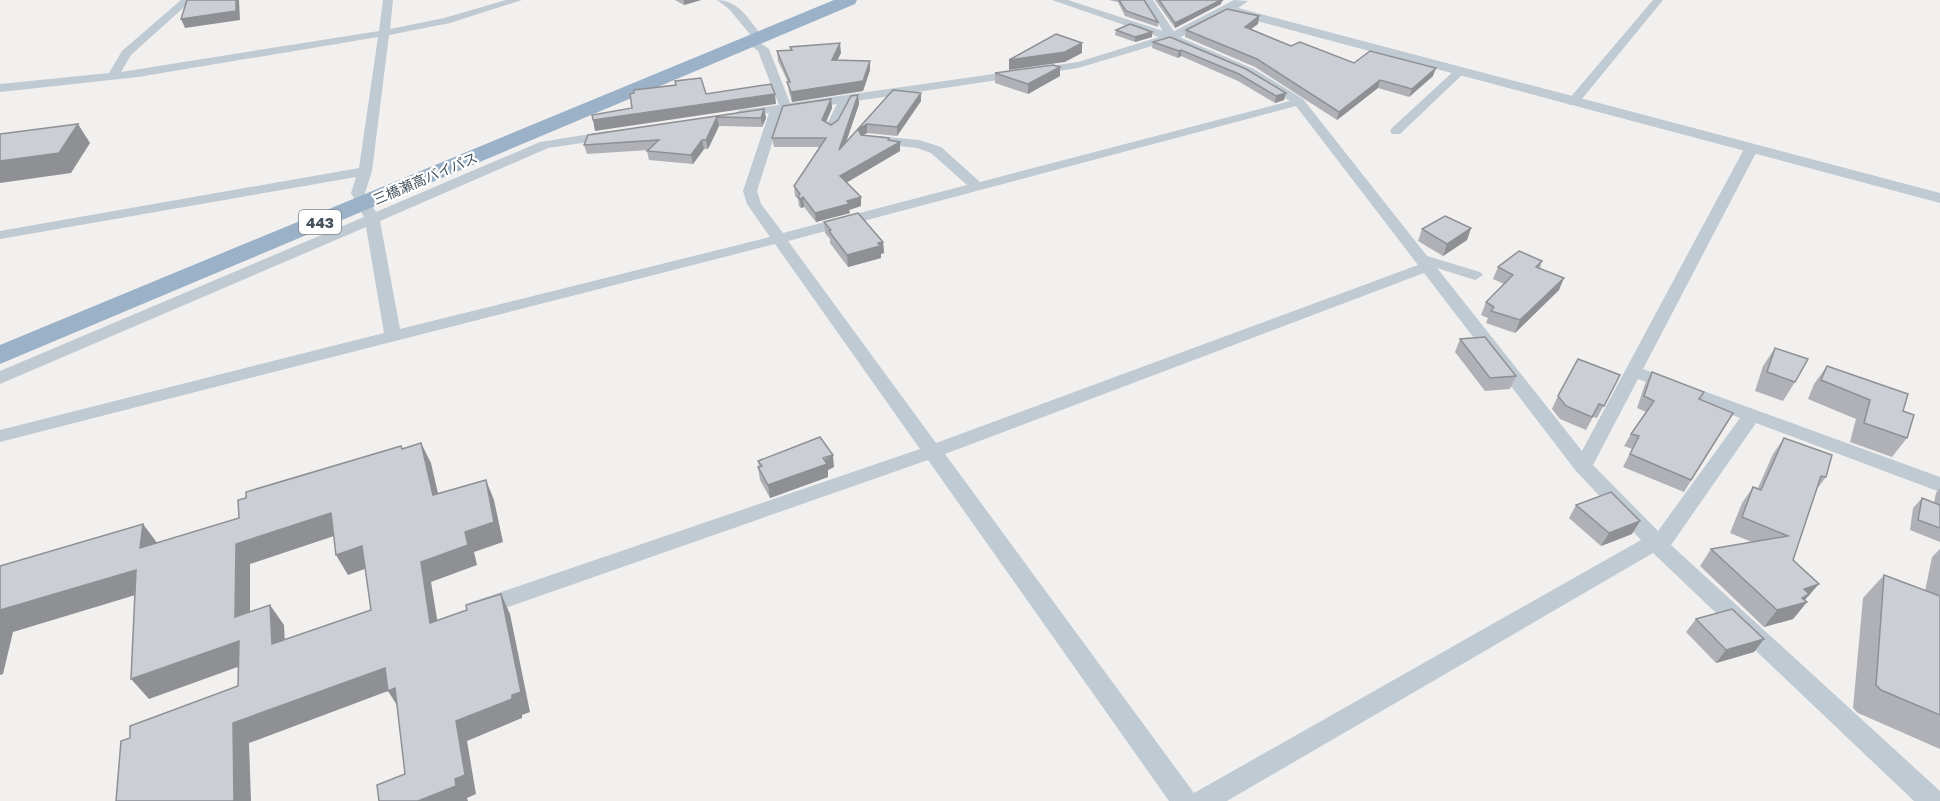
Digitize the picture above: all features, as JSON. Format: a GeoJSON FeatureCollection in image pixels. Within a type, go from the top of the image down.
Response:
{"type":"FeatureCollection","features":[{"type":"Feature","properties":{"kind":"highway","name":"三橋瀬高バイパス"},"geometry":{"type":"LineString","coordinates":[[754,37],[832,0]]}},
{"type":"Feature","properties":{"kind":"highway","name":"三橋瀬高バイパス"},"geometry":{"type":"LineString","coordinates":[[0,339],[365,196],[849,0]]}},
{"type":"Feature","properties":{"kind":"highway","name":"三橋瀬高バイパス"},"geometry":{"type":"LineString","coordinates":[[0,355],[365,196]]}},
{"type":"Feature","properties":{"kind":"street"},"geometry":{"type":"LineString","coordinates":[[113,76],[126,53],[187,0]]}},
{"type":"Feature","properties":{"kind":"street"},"geometry":{"type":"LineString","coordinates":[[388,0],[365,196],[393,337]]}},
{"type":"Feature","properties":{"kind":"street"},"geometry":{"type":"LineString","coordinates":[[0,88],[113,76],[383,33],[446,21],[517,0]]}},
{"type":"Feature","properties":{"kind":"street"},"geometry":{"type":"LineString","coordinates":[[722,0],[732,7],[763,49],[781,108],[750,191],[754,204],[1184,801]]}},
{"type":"Feature","properties":{"kind":"street"},"geometry":{"type":"LineString","coordinates":[[1057,0],[1137,23],[1172,36],[1262,78],[1299,102],[1583,466],[1657,544],[1932,801]]}},
{"type":"Feature","properties":{"kind":"street"},"geometry":{"type":"LineString","coordinates":[[1148,0],[1172,36]]}},
{"type":"Feature","properties":{"kind":"street"},"geometry":{"type":"LineString","coordinates":[[731,116],[1078,64],[1116,55],[1172,36],[1244,0]]}},
{"type":"Feature","properties":{"kind":"street"},"geometry":{"type":"LineString","coordinates":[[1573,102],[1658,0]]}},
{"type":"Feature","properties":{"kind":"street"},"geometry":{"type":"LineString","coordinates":[[1226,9],[1940,198]]}},
{"type":"Feature","properties":{"kind":"street"},"geometry":{"type":"LineString","coordinates":[[1396,131],[1460,72]]}},
{"type":"Feature","properties":{"kind":"street"},"geometry":{"type":"LineString","coordinates":[[831,128],[846,98]]}},
{"type":"Feature","properties":{"kind":"street"},"geometry":{"type":"LineString","coordinates":[[0,436],[779,239],[1299,102]]}},
{"type":"Feature","properties":{"kind":"street"},"geometry":{"type":"LineString","coordinates":[[0,235],[365,196],[545,145],[626,132]]}},
{"type":"Feature","properties":{"kind":"street"},"geometry":{"type":"LineString","coordinates":[[867,139],[919,144],[936,150],[977,187]]}},
{"type":"Feature","properties":{"kind":"street"},"geometry":{"type":"LineString","coordinates":[[1583,466],[1751,149]]}},
{"type":"Feature","properties":{"kind":"street"},"geometry":{"type":"LineString","coordinates":[[0,378],[365,196]]}},
{"type":"Feature","properties":{"kind":"street"},"geometry":{"type":"LineString","coordinates":[[464,614],[933,451],[1423,262],[1474,275]]}},
{"type":"Feature","properties":{"kind":"street"},"geometry":{"type":"LineString","coordinates":[[1633,371],[1940,485]]}},
{"type":"Feature","properties":{"kind":"street"},"geometry":{"type":"LineString","coordinates":[[1203,801],[1657,544],[1752,415]]}},
{"type":"Feature","properties":{"kind":"building"},"geometry":{"type":"Polygon","coordinates":[[[187,0],[236,0],[236,11],[181,19],[187,0]]]}},
{"type":"Feature","properties":{"kind":"building"},"geometry":{"type":"Polygon","coordinates":[[[1119,0],[1144,0],[1158,22],[1126,11],[1119,0]]]}},
{"type":"Feature","properties":{"kind":"building"},"geometry":{"type":"Polygon","coordinates":[[[1159,0],[1221,0],[1175,23],[1159,0]]]}},
{"type":"Feature","properties":{"kind":"building"},"geometry":{"type":"Polygon","coordinates":[[[1227,9],[1259,16],[1245,27],[1291,46],[1300,42],[1354,63],[1370,51],[1436,68],[1412,89],[1380,80],[1339,112],[1257,59],[1186,30],[1227,9]]]}},
{"type":"Feature","properties":{"kind":"building"},"geometry":{"type":"Polygon","coordinates":[[[1130,24],[1152,32],[1135,37],[1116,30],[1130,24]]]}},
{"type":"Feature","properties":{"kind":"building"},"geometry":{"type":"Polygon","coordinates":[[[1056,34],[1082,43],[1065,52],[1009,60],[1056,34]]]}},
{"type":"Feature","properties":{"kind":"building"},"geometry":{"type":"Polygon","coordinates":[[[1170,37],[1246,69],[1286,93],[1276,96],[1239,74],[1181,50],[1153,42],[1170,37]]]}},
{"type":"Feature","properties":{"kind":"building"},"geometry":{"type":"Polygon","coordinates":[[[840,43],[832,60],[870,61],[863,81],[791,92],[787,82],[790,82],[777,51],[792,50],[790,47],[840,43]]]}},
{"type":"Feature","properties":{"kind":"building"},"geometry":{"type":"Polygon","coordinates":[[[1053,65],[1060,67],[1028,84],[995,73],[1053,65]]]}},
{"type":"Feature","properties":{"kind":"building"},"geometry":{"type":"Polygon","coordinates":[[[701,78],[706,94],[771,84],[775,94],[593,120],[592,115],[632,108],[630,94],[634,93],[634,90],[676,85],[675,81],[701,78]]]}},
{"type":"Feature","properties":{"kind":"building"},"geometry":{"type":"Polygon","coordinates":[[[893,90],[921,93],[897,127],[867,124],[858,129],[861,135],[889,138],[888,140],[900,142],[840,176],[861,197],[847,201],[849,204],[815,213],[803,197],[800,199],[798,196],[800,194],[794,186],[826,138],[772,138],[783,106],[831,99],[822,120],[831,125],[838,120],[851,96],[858,95],[839,150],[893,90]]]}},
{"type":"Feature","properties":{"kind":"building"},"geometry":{"type":"Polygon","coordinates":[[[764,109],[761,118],[717,117],[706,140],[702,140],[691,155],[647,151],[659,140],[584,145],[588,135],[764,109]]]}},
{"type":"Feature","properties":{"kind":"building"},"geometry":{"type":"Polygon","coordinates":[[[78,124],[59,153],[0,161],[0,134],[78,124]]]}},
{"type":"Feature","properties":{"kind":"building"},"geometry":{"type":"Polygon","coordinates":[[[858,213],[883,242],[878,243],[880,246],[847,255],[824,222],[858,213]]]}},
{"type":"Feature","properties":{"kind":"building"},"geometry":{"type":"Polygon","coordinates":[[[1445,216],[1471,228],[1447,244],[1422,229],[1445,216]]]}},
{"type":"Feature","properties":{"kind":"building"},"geometry":{"type":"Polygon","coordinates":[[[1519,251],[1542,261],[1536,267],[1564,278],[1520,320],[1491,311],[1494,307],[1486,302],[1513,275],[1498,267],[1519,251]]]}},
{"type":"Feature","properties":{"kind":"building"},"geometry":{"type":"Polygon","coordinates":[[[1485,337],[1516,376],[1490,378],[1460,339],[1485,337]]]}},
{"type":"Feature","properties":{"kind":"building"},"geometry":{"type":"Polygon","coordinates":[[[1775,348],[1808,359],[1795,382],[1767,372],[1775,348]]]}},
{"type":"Feature","properties":{"kind":"building"},"geometry":{"type":"Polygon","coordinates":[[[1578,359],[1620,375],[1604,406],[1599,404],[1592,417],[1566,406],[1558,396],[1578,359]]]}},
{"type":"Feature","properties":{"kind":"building"},"geometry":{"type":"Polygon","coordinates":[[[1827,366],[1908,394],[1903,411],[1914,415],[1907,438],[1864,423],[1870,400],[1821,380],[1827,366]]]}},
{"type":"Feature","properties":{"kind":"building"},"geometry":{"type":"Polygon","coordinates":[[[1652,372],[1704,392],[1699,399],[1733,413],[1691,480],[1630,454],[1639,436],[1631,434],[1654,401],[1644,396],[1652,372]]]}},
{"type":"Feature","properties":{"kind":"building"},"geometry":{"type":"Polygon","coordinates":[[[820,437],[833,455],[823,458],[827,464],[768,485],[758,467],[762,466],[758,461],[820,437]]]}},
{"type":"Feature","properties":{"kind":"building"},"geometry":{"type":"Polygon","coordinates":[[[1784,438],[1832,455],[1826,477],[1821,476],[1793,560],[1819,584],[1804,589],[1809,594],[1802,598],[1807,602],[1777,610],[1711,549],[1788,536],[1742,517],[1753,487],[1761,490],[1784,438]]]}},
{"type":"Feature","properties":{"kind":"building"},"geometry":{"type":"Polygon","coordinates":[[[421,443],[433,495],[486,480],[494,522],[465,532],[468,545],[421,562],[430,623],[467,610],[466,605],[501,594],[521,692],[512,695],[512,699],[456,721],[465,775],[455,779],[456,786],[418,801],[379,801],[377,785],[405,774],[395,688],[388,691],[385,668],[233,723],[234,801],[116,801],[121,741],[130,738],[130,726],[238,686],[239,641],[131,679],[136,570],[0,610],[0,566],[143,524],[140,548],[239,518],[238,500],[246,498],[246,492],[401,446],[402,449],[421,443]],[[331,513],[236,544],[235,617],[270,605],[272,644],[371,610],[362,546],[336,555],[331,513]]]}},
{"type":"Feature","properties":{"kind":"building"},"geometry":{"type":"Polygon","coordinates":[[[1611,492],[1640,521],[1609,533],[1576,505],[1611,492]]]}},
{"type":"Feature","properties":{"kind":"building"},"geometry":{"type":"Polygon","coordinates":[[[1922,498],[1940,505],[1940,528],[1918,520],[1922,498]]]}},
{"type":"Feature","properties":{"kind":"building"},"geometry":{"type":"Polygon","coordinates":[[[1884,575],[1940,596],[1940,715],[1881,690],[1876,685],[1884,575]]]}},
{"type":"Feature","properties":{"kind":"building"},"geometry":{"type":"Polygon","coordinates":[[[1732,609],[1764,639],[1726,650],[1696,619],[1732,609]]]}}]}
